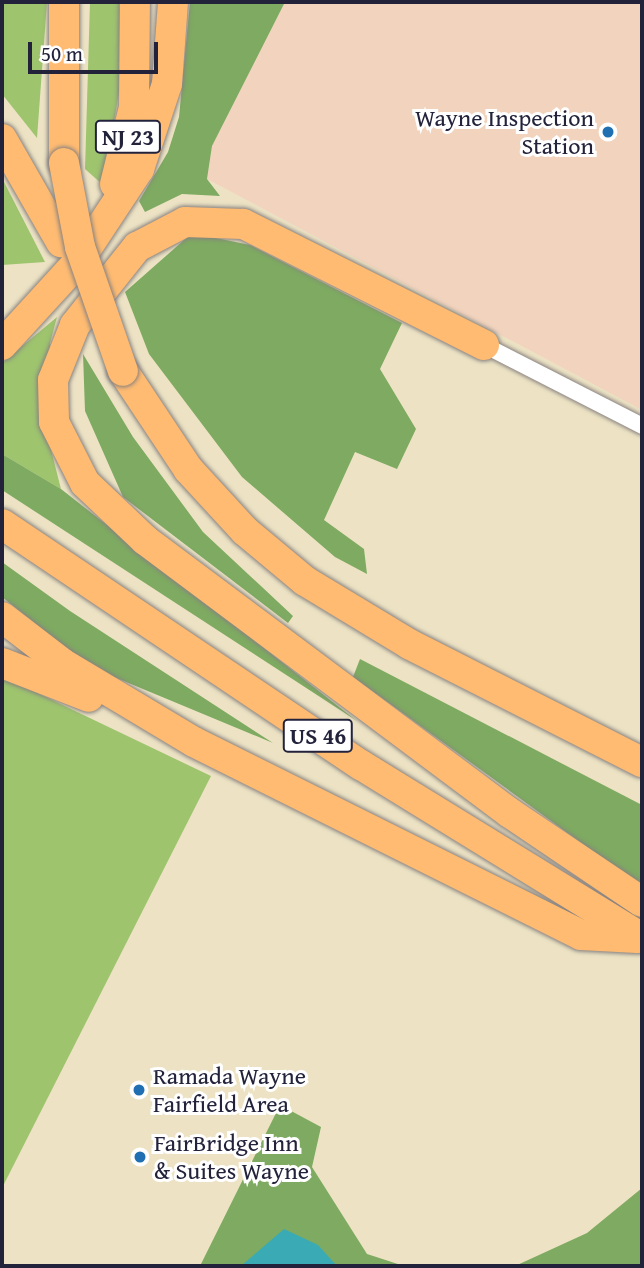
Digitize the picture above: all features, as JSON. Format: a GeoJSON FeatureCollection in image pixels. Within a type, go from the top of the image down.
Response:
{"type":"FeatureCollection","features":[{"type":"Feature","properties":{"kind":"highway"},"geometry":{"type":"LineString","coordinates":[[64,2],[64,163],[80,247],[123,371]]}},
{"type":"Feature","properties":{"kind":"highway","name":"NJ 23"},"geometry":{"type":"LineString","coordinates":[[2,345],[69,252],[104,211],[129,134],[137,80],[135,2]]}},
{"type":"Feature","properties":{"kind":"highway"},"geometry":{"type":"LineString","coordinates":[[69,252],[127,193],[150,143],[168,74],[173,2]]}},
{"type":"Feature","properties":{"kind":"highway"},"geometry":{"type":"LineString","coordinates":[[2,139],[69,252],[123,371],[188,469],[245,530],[305,581],[409,644],[632,757],[642,782]]}},
{"type":"Feature","properties":{"kind":"highway"},"geometry":{"type":"LineString","coordinates":[[484,345],[254,228],[223,219],[185,222],[137,247],[75,325],[53,380],[54,422],[85,483],[145,540],[510,813],[642,902]]}},
{"type":"Feature","properties":{"kind":"highway","name":"US 46"},"geometry":{"type":"LineString","coordinates":[[2,524],[372,772],[642,938]]}},
{"type":"Feature","properties":{"kind":"highway"},"geometry":{"type":"LineString","coordinates":[[2,617],[62,663],[194,742]]}},
{"type":"Feature","properties":{"kind":"highway"},"geometry":{"type":"LineString","coordinates":[[2,663],[194,742],[581,935],[642,938]]}},
{"type":"Feature","properties":{"kind":"street"},"geometry":{"type":"LineString","coordinates":[[484,345],[642,426]]}},
{"type":"Feature","properties":{"kind":"shaded area"},"geometry":{"type":"Polygon","coordinates":[[[285,2],[642,2],[642,410],[207,179],[212,146],[285,2]]]}},
{"type":"Feature","properties":{"kind":"green space"},"geometry":{"type":"Polygon","coordinates":[[[2,2],[47,2],[37,138],[2,94],[2,2]]]}},
{"type":"Feature","properties":{"kind":"green space"},"geometry":{"type":"Polygon","coordinates":[[[90,2],[119,2],[126,52],[103,185],[85,169],[90,2]]]}},
{"type":"Feature","properties":{"kind":"green space"},"geometry":{"type":"Polygon","coordinates":[[[190,2],[285,2],[212,146],[207,179],[220,196],[182,194],[145,212],[139,201],[168,152],[179,117],[190,2]]]}},
{"type":"Feature","properties":{"kind":"green space"},"geometry":{"type":"Polygon","coordinates":[[[2,178],[45,262],[2,265],[2,178]]]}},
{"type":"Feature","properties":{"kind":"green space"},"geometry":{"type":"Polygon","coordinates":[[[192,233],[250,245],[402,323],[380,369],[416,429],[397,469],[355,452],[324,520],[364,549],[367,574],[335,557],[242,477],[149,354],[125,292],[192,233]]]}},
{"type":"Feature","properties":{"kind":"green space"},"geometry":{"type":"Polygon","coordinates":[[[57,317],[50,343],[49,442],[61,489],[2,454],[2,363],[57,317]]]}},
{"type":"Feature","properties":{"kind":"green space"},"geometry":{"type":"Polygon","coordinates":[[[83,354],[133,437],[203,532],[293,616],[288,623],[123,497],[85,411],[83,354]]]}},
{"type":"Feature","properties":{"kind":"green space"},"geometry":{"type":"Polygon","coordinates":[[[2,454],[61,489],[357,721],[2,490],[2,454]]]}},
{"type":"Feature","properties":{"kind":"green space"},"geometry":{"type":"Polygon","coordinates":[[[2,562],[70,611],[273,743],[90,667],[2,597],[2,562]]]}},
{"type":"Feature","properties":{"kind":"green space"},"geometry":{"type":"Polygon","coordinates":[[[360,659],[642,805],[642,887],[353,677],[360,659]]]}},
{"type":"Feature","properties":{"kind":"green space"},"geometry":{"type":"Polygon","coordinates":[[[2,676],[211,776],[2,1188],[2,676]]]}},
{"type":"Feature","properties":{"kind":"green space"},"geometry":{"type":"Polygon","coordinates":[[[280,1105],[321,1127],[312,1167],[367,1254],[404,1266],[200,1266],[280,1105]]]}},
{"type":"Feature","properties":{"kind":"green space"},"geometry":{"type":"Polygon","coordinates":[[[642,1188],[642,1266],[515,1266],[587,1233],[642,1188]]]}},
{"type":"Feature","properties":{"kind":"water"},"geometry":{"type":"Polygon","coordinates":[[[284,1229],[318,1245],[337,1266],[241,1266],[284,1229]]]}},
{"type":"Feature","properties":{"kind":"place","name":"Wayne Inspection Station"},"geometry":{"type":"Point","coordinates":[608,132]}},
{"type":"Feature","properties":{"kind":"place","name":"Ramada Wayne Fairfield Area"},"geometry":{"type":"Point","coordinates":[139,1090]}},
{"type":"Feature","properties":{"kind":"place","name":"FairBridge Inn & Suites Wayne"},"geometry":{"type":"Point","coordinates":[140,1157]}}]}
